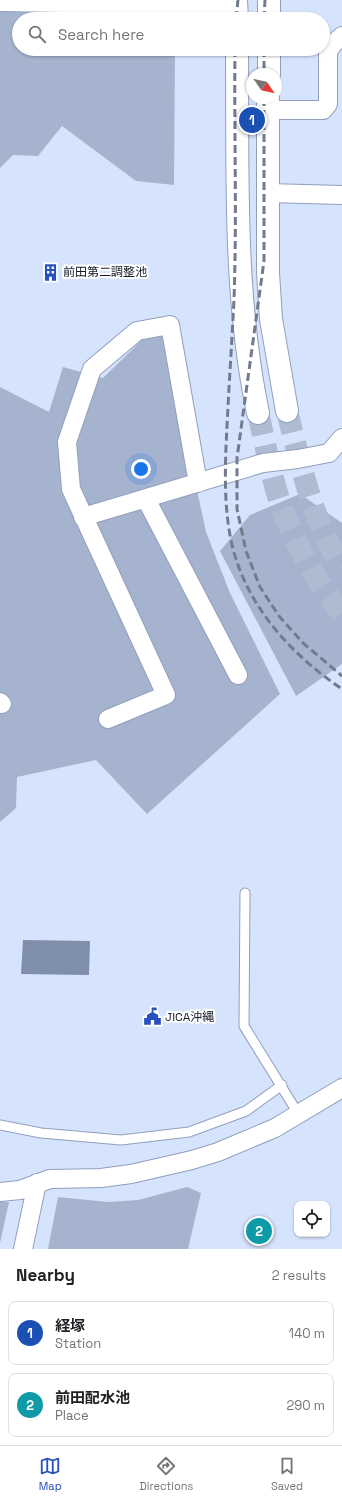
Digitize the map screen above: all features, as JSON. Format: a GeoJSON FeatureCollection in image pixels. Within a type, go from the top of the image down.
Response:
{"type":"FeatureCollection","features":[{"type":"Feature","properties":{"kind":"street"},"geometry":{"type":"LineString","coordinates":[[269,12],[270,0]]}},
{"type":"Feature","properties":{"kind":"street"},"geometry":{"type":"LineString","coordinates":[[0,2],[114,1],[237,8]]}},
{"type":"Feature","properties":{"kind":"street"},"geometry":{"type":"LineString","coordinates":[[330,48],[341,38]]}},
{"type":"Feature","properties":{"kind":"street"},"geometry":{"type":"LineString","coordinates":[[237,56],[239,233],[242,288],[245,338],[258,413]]}},
{"type":"Feature","properties":{"kind":"street"},"geometry":{"type":"LineString","coordinates":[[269,56],[269,68]]}},
{"type":"Feature","properties":{"kind":"street"},"geometry":{"type":"LineString","coordinates":[[287,411],[271,319],[267,193],[268,104],[323,110],[328,104],[328,56]]}},
{"type":"Feature","properties":{"kind":"street"},"geometry":{"type":"LineString","coordinates":[[267,193],[342,195]]}},
{"type":"Feature","properties":{"kind":"street"},"geometry":{"type":"LineString","coordinates":[[108,719],[166,695],[71,489],[67,442],[92,369],[137,332],[170,325],[198,483]]}},
{"type":"Feature","properties":{"kind":"street"},"geometry":{"type":"LineString","coordinates":[[83,517],[263,463],[298,459],[330,453],[342,438]]}},
{"type":"Feature","properties":{"kind":"street"},"geometry":{"type":"LineString","coordinates":[[146,499],[238,675]]}},
{"type":"Feature","properties":{"kind":"street"},"geometry":{"type":"LineString","coordinates":[[0,1192],[20,1190],[50,1179],[101,1178],[131,1174],[163,1168],[218,1152],[275,1128],[342,1088]]}},
{"type":"Feature","properties":{"kind":"street"},"geometry":{"type":"LineString","coordinates":[[23,1249],[37,1183]]}},
{"type":"Feature","properties":{"kind":"lane"},"geometry":{"type":"LineString","coordinates":[[245,893],[244,1026],[282,1085],[299,1115]]}},
{"type":"Feature","properties":{"kind":"lane"},"geometry":{"type":"LineString","coordinates":[[0,1125],[41,1133],[121,1140],[189,1132],[246,1111],[282,1085]]}},
{"type":"Feature","properties":{"kind":"shaded area"},"geometry":{"type":"Polygon","coordinates":[[[0,0],[175,9],[175,12],[12,12],[12,56],[175,56],[174,185],[136,181],[62,126],[38,156],[13,155],[0,168],[0,0]]]}},
{"type":"Feature","properties":{"kind":"shaded area"},"geometry":{"type":"Polygon","coordinates":[[[148,334],[164,337],[206,532],[230,593],[280,694],[147,814],[96,760],[17,777],[16,808],[0,822],[0,387],[49,412],[63,367],[103,378],[148,334]]]}},
{"type":"Feature","properties":{"kind":"shaded area"},"geometry":{"type":"Polygon","coordinates":[[[300,494],[342,523],[342,664],[296,696],[220,551],[250,515],[300,494]]]}},
{"type":"Feature","properties":{"kind":"shaded area"},"geometry":{"type":"Polygon","coordinates":[[[23,940],[90,941],[89,975],[21,974],[23,940]]]}},
{"type":"Feature","properties":{"kind":"shaded area"},"geometry":{"type":"Polygon","coordinates":[[[187,1187],[201,1193],[188,1249],[48,1249],[58,1197],[108,1202],[138,1200],[187,1187]]]}},
{"type":"Feature","properties":{"kind":"shaded area"},"geometry":{"type":"Polygon","coordinates":[[[0,1202],[9,1202],[0,1243],[0,1202]]]}},
{"type":"Feature","properties":{"kind":"tunnel"},"geometry":{"type":"LineString","coordinates":[[287,411],[308,492],[323,530],[342,567]]}},
{"type":"Feature","properties":{"kind":"tunnel"},"geometry":{"type":"LineString","coordinates":[[258,413],[270,468],[291,530],[313,573],[342,613]]}},
{"type":"Feature","properties":{"kind":"railway"},"geometry":{"type":"LineString","coordinates":[[237,12],[238,0]]}},
{"type":"Feature","properties":{"kind":"railway"},"geometry":{"type":"LineString","coordinates":[[264,12],[265,0]]}},
{"type":"Feature","properties":{"kind":"railway"},"geometry":{"type":"LineString","coordinates":[[235,56],[235,268],[225,472],[226,503],[230,534],[240,571],[261,611],[290,646],[324,676],[342,689]]}},
{"type":"Feature","properties":{"kind":"railway"},"geometry":{"type":"LineString","coordinates":[[264,56],[264,68]]}},
{"type":"Feature","properties":{"kind":"railway"},"geometry":{"type":"LineString","coordinates":[[264,104],[264,261],[237,458],[237,509],[246,551],[260,587],[279,616],[303,643],[342,676]]}},
{"type":"Feature","properties":{"kind":"place","name":"経塚"},"geometry":{"type":"Point","coordinates":[252,120]}},
{"type":"Feature","properties":{"kind":"place","name":"前田第二調整池"},"geometry":{"type":"Point","coordinates":[50,272]}},
{"type":"Feature","properties":{"kind":"place","name":"JICA沖縄"},"geometry":{"type":"Point","coordinates":[152,1017]}},
{"type":"Feature","properties":{"kind":"place","name":"前田配水池"},"geometry":{"type":"Point","coordinates":[259,1231]}}]}
